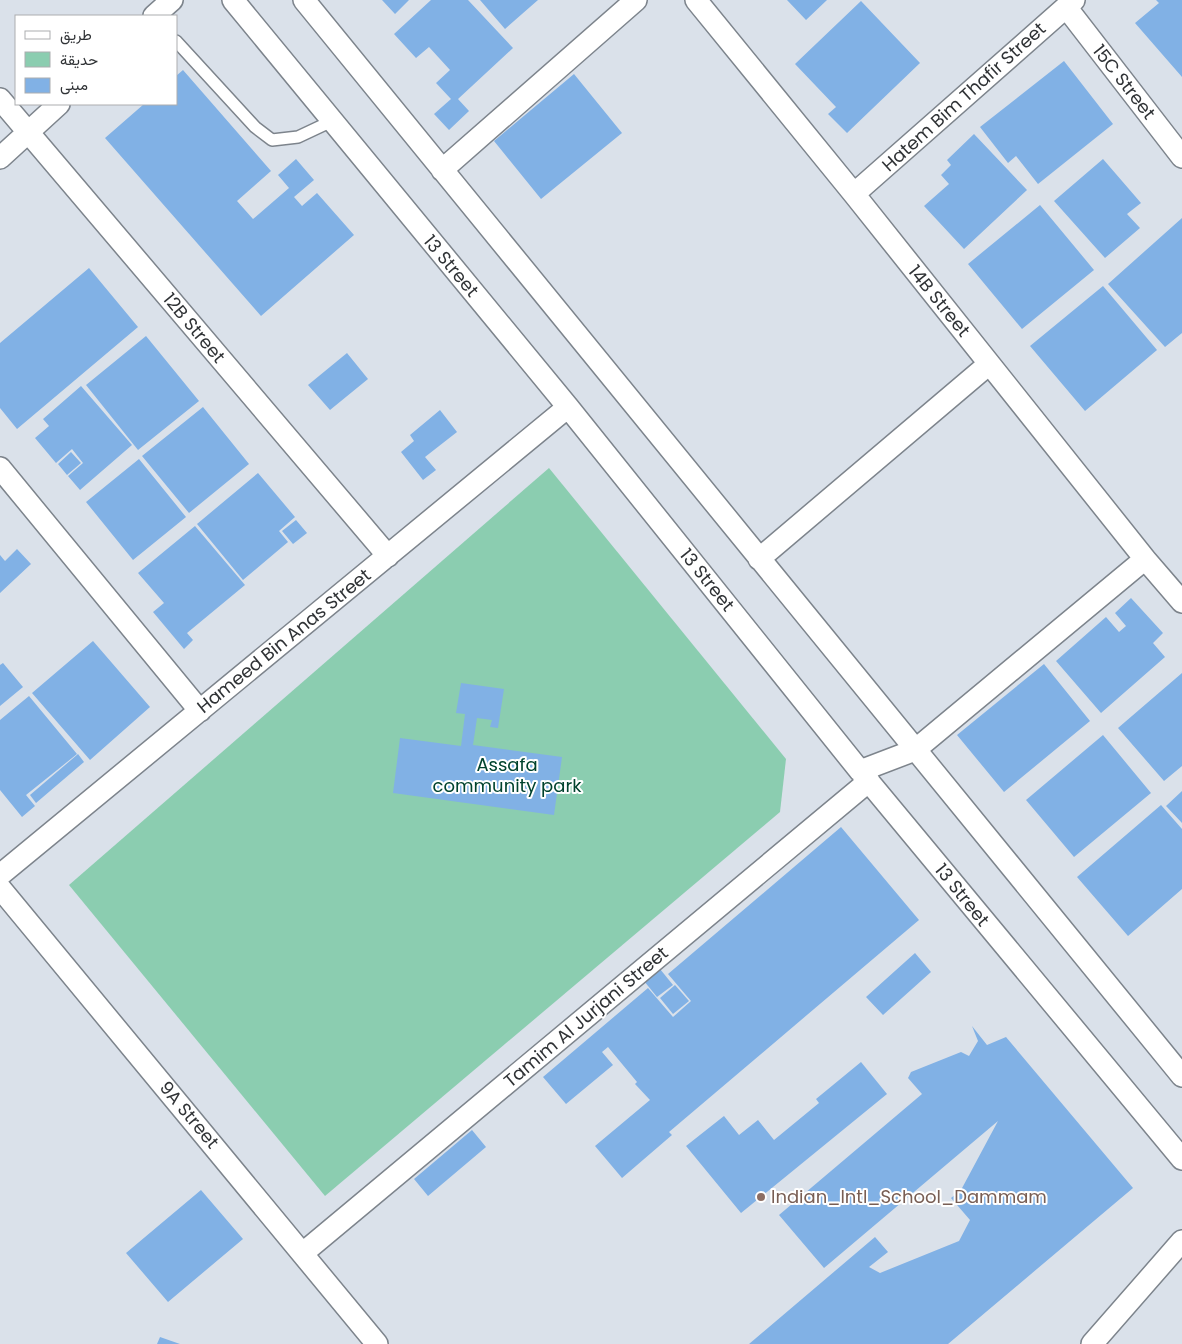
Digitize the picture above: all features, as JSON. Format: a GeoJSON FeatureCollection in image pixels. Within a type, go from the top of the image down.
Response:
{"type":"FeatureCollection","features":[{"type":"Feature","properties":{"kind":"street"},"geometry":{"type":"LineString","coordinates":[[155,15],[172,0]]}},
{"type":"Feature","properties":{"kind":"street","name":"13 Street"},"geometry":{"type":"LineString","coordinates":[[233,0],[568,407],[864,776],[1182,1159]]}},
{"type":"Feature","properties":{"kind":"street"},"geometry":{"type":"LineString","coordinates":[[304,0],[1182,1076]]}},
{"type":"Feature","properties":{"kind":"street"},"geometry":{"type":"LineString","coordinates":[[442,170],[636,0]]}},
{"type":"Feature","properties":{"kind":"street","name":"14B Street"},"geometry":{"type":"LineString","coordinates":[[696,0],[854,194],[1145,559],[1182,602]]}},
{"type":"Feature","properties":{"kind":"street","name":"Hatem Bim Thafir Street"},"geometry":{"type":"LineString","coordinates":[[854,194],[1070,4]]}},
{"type":"Feature","properties":{"kind":"street","name":"15C Street"},"geometry":{"type":"LineString","coordinates":[[1070,4],[1182,157]]}},
{"type":"Feature","properties":{"kind":"street","name":"12B Street"},"geometry":{"type":"LineString","coordinates":[[0,99],[388,556]]}},
{"type":"Feature","properties":{"kind":"street"},"geometry":{"type":"LineString","coordinates":[[0,158],[58,105]]}},
{"type":"Feature","properties":{"kind":"street"},"geometry":{"type":"LineString","coordinates":[[760,559],[990,364]]}},
{"type":"Feature","properties":{"kind":"street","name":"Hameed Bin Anas Street"},"geometry":{"type":"LineString","coordinates":[[0,875],[568,407]]}},
{"type":"Feature","properties":{"kind":"street"},"geometry":{"type":"LineString","coordinates":[[0,468],[200,711]]}},
{"type":"Feature","properties":{"kind":"street","name":"Tamim Al Jurjani Street"},"geometry":{"type":"LineString","coordinates":[[303,1253],[864,776],[915,750],[1145,559]]}},
{"type":"Feature","properties":{"kind":"street","name":"9A Street"},"geometry":{"type":"LineString","coordinates":[[0,888],[377,1344]]}},
{"type":"Feature","properties":{"kind":"street"},"geometry":{"type":"LineString","coordinates":[[1092,1344],[1182,1241]]}},
{"type":"Feature","properties":{"kind":"lane"},"geometry":{"type":"LineString","coordinates":[[178,43],[255,127],[272,140],[298,137],[332,121]]}},
{"type":"Feature","properties":{"kind":"green space","name":"Assafa community park"},"geometry":{"type":"Polygon","coordinates":[[[549,468],[786,759],[780,812],[325,1196],[69,885],[549,468]]]}},
{"type":"Feature","properties":{"kind":"building"},"geometry":{"type":"Polygon","coordinates":[[[382,0],[409,0],[395,14],[382,0]]]}},
{"type":"Feature","properties":{"kind":"building"},"geometry":{"type":"Polygon","coordinates":[[[431,0],[468,0],[513,48],[458,99],[469,111],[449,130],[434,114],[451,99],[436,83],[450,70],[429,47],[416,58],[394,34],[431,0]]]}},
{"type":"Feature","properties":{"kind":"building"},"geometry":{"type":"Polygon","coordinates":[[[480,0],[538,0],[505,29],[480,0]]]}},
{"type":"Feature","properties":{"kind":"building"},"geometry":{"type":"Polygon","coordinates":[[[787,0],[827,0],[806,20],[787,0]]]}},
{"type":"Feature","properties":{"kind":"building"},"geometry":{"type":"Polygon","coordinates":[[[1156,0],[1182,0],[1182,77],[1135,23],[1159,3],[1156,0]]]}},
{"type":"Feature","properties":{"kind":"building"},"geometry":{"type":"Polygon","coordinates":[[[861,1],[920,63],[847,133],[828,114],[836,107],[795,64],[861,1]]]}},
{"type":"Feature","properties":{"kind":"building"},"geometry":{"type":"Polygon","coordinates":[[[1064,61],[1113,124],[1038,184],[1016,156],[1008,163],[980,127],[1064,61]]]}},
{"type":"Feature","properties":{"kind":"building"},"geometry":{"type":"Polygon","coordinates":[[[183,70],[271,171],[237,201],[253,219],[289,188],[278,175],[296,159],[314,180],[294,197],[302,206],[317,193],[354,235],[261,316],[105,138],[143,105],[178,105],[178,74],[183,70]]]}},
{"type":"Feature","properties":{"kind":"building"},"geometry":{"type":"Polygon","coordinates":[[[574,74],[622,133],[541,199],[494,141],[574,74]]]}},
{"type":"Feature","properties":{"kind":"building"},"geometry":{"type":"Polygon","coordinates":[[[974,134],[1027,190],[964,249],[924,206],[949,184],[941,175],[951,165],[947,160],[974,134]]]}},
{"type":"Feature","properties":{"kind":"building"},"geometry":{"type":"Polygon","coordinates":[[[1103,159],[1141,203],[1127,214],[1140,228],[1105,258],[1054,201],[1103,159]]]}},
{"type":"Feature","properties":{"kind":"building"},"geometry":{"type":"Polygon","coordinates":[[[1040,205],[1094,270],[1022,329],[968,264],[1040,205]]]}},
{"type":"Feature","properties":{"kind":"building"},"geometry":{"type":"Polygon","coordinates":[[[1182,218],[1182,333],[1165,347],[1108,284],[1182,218]]]}},
{"type":"Feature","properties":{"kind":"building"},"geometry":{"type":"Polygon","coordinates":[[[89,268],[138,327],[17,429],[0,408],[0,343],[89,268]]]}},
{"type":"Feature","properties":{"kind":"building"},"geometry":{"type":"Polygon","coordinates":[[[1103,286],[1157,350],[1085,411],[1030,346],[1103,286]]]}},
{"type":"Feature","properties":{"kind":"building"},"geometry":{"type":"Polygon","coordinates":[[[146,336],[199,401],[138,450],[86,385],[146,336]]]}},
{"type":"Feature","properties":{"kind":"building"},"geometry":{"type":"Polygon","coordinates":[[[347,353],[368,379],[330,410],[308,385],[347,353]]]}},
{"type":"Feature","properties":{"kind":"building"},"geometry":{"type":"Polygon","coordinates":[[[81,386],[132,445],[80,490],[68,476],[83,463],[72,449],[56,463],[35,438],[49,426],[43,419],[81,386]]]}},
{"type":"Feature","properties":{"kind":"building"},"geometry":{"type":"Polygon","coordinates":[[[203,407],[249,464],[189,513],[142,456],[203,407]]]}},
{"type":"Feature","properties":{"kind":"building"},"geometry":{"type":"Polygon","coordinates":[[[440,410],[457,432],[425,457],[436,470],[423,480],[401,452],[414,441],[410,435],[440,410]]]}},
{"type":"Feature","properties":{"kind":"building"},"geometry":{"type":"Polygon","coordinates":[[[71,452],[81,463],[67,475],[58,464],[71,452]]]}},
{"type":"Feature","properties":{"kind":"building"},"geometry":{"type":"Polygon","coordinates":[[[139,459],[186,517],[133,560],[86,502],[139,459]]]}},
{"type":"Feature","properties":{"kind":"building"},"geometry":{"type":"Polygon","coordinates":[[[258,473],[295,517],[279,531],[288,542],[243,580],[197,524],[258,473]]]}},
{"type":"Feature","properties":{"kind":"building"},"geometry":{"type":"Polygon","coordinates":[[[296,520],[307,533],[293,544],[282,531],[296,520]]]}},
{"type":"Feature","properties":{"kind":"building"},"geometry":{"type":"Polygon","coordinates":[[[195,526],[245,585],[187,633],[193,640],[184,649],[153,612],[164,603],[138,573],[195,526]]]}},
{"type":"Feature","properties":{"kind":"building"},"geometry":{"type":"Polygon","coordinates":[[[17,549],[31,564],[0,593],[0,555],[5,561],[17,549]]]}},
{"type":"Feature","properties":{"kind":"building"},"geometry":{"type":"Polygon","coordinates":[[[1131,598],[1163,633],[1153,643],[1165,657],[1101,713],[1056,661],[1106,617],[1119,632],[1126,626],[1115,613],[1131,598]]]}},
{"type":"Feature","properties":{"kind":"building"},"geometry":{"type":"Polygon","coordinates":[[[93,641],[150,707],[90,760],[32,693],[93,641]]]}},
{"type":"Feature","properties":{"kind":"building"},"geometry":{"type":"Polygon","coordinates":[[[3,663],[23,687],[0,706],[0,665],[3,663]]]}},
{"type":"Feature","properties":{"kind":"building"},"geometry":{"type":"Polygon","coordinates":[[[1044,664],[1090,721],[1004,792],[957,735],[1044,664]]]}},
{"type":"Feature","properties":{"kind":"building"},"geometry":{"type":"Polygon","coordinates":[[[1182,673],[1182,766],[1164,781],[1118,728],[1182,673]]]}},
{"type":"Feature","properties":{"kind":"building"},"geometry":{"type":"Polygon","coordinates":[[[461,683],[504,689],[498,728],[490,727],[492,720],[477,718],[473,745],[562,757],[554,815],[393,793],[400,738],[461,746],[465,714],[456,713],[461,683]]]}},
{"type":"Feature","properties":{"kind":"building"},"geometry":{"type":"Polygon","coordinates":[[[29,696],[77,754],[26,795],[35,806],[22,817],[0,790],[0,720],[29,696]]]}},
{"type":"Feature","properties":{"kind":"building"},"geometry":{"type":"Polygon","coordinates":[[[1103,735],[1151,793],[1074,857],[1026,800],[1103,735]]]}},
{"type":"Feature","properties":{"kind":"building"},"geometry":{"type":"Polygon","coordinates":[[[78,754],[84,762],[36,803],[30,795],[78,754]]]}},
{"type":"Feature","properties":{"kind":"building"},"geometry":{"type":"Polygon","coordinates":[[[1182,791],[1182,823],[1166,806],[1182,791]]]}},
{"type":"Feature","properties":{"kind":"building"},"geometry":{"type":"Polygon","coordinates":[[[1161,805],[1182,829],[1182,889],[1128,936],[1077,877],[1161,805]]]}},
{"type":"Feature","properties":{"kind":"building"},"geometry":{"type":"Polygon","coordinates":[[[841,827],[919,920],[669,1132],[672,1135],[622,1178],[595,1146],[650,1100],[635,1084],[637,1082],[608,1047],[602,1052],[613,1065],[566,1104],[543,1077],[648,988],[673,1017],[691,1001],[668,974],[841,827]]]}},
{"type":"Feature","properties":{"kind":"building"},"geometry":{"type":"Polygon","coordinates":[[[915,953],[931,972],[883,1015],[866,997],[915,953]]]}},
{"type":"Feature","properties":{"kind":"building"},"geometry":{"type":"Polygon","coordinates":[[[660,969],[673,985],[657,997],[644,981],[660,969]]]}},
{"type":"Feature","properties":{"kind":"building"},"geometry":{"type":"Polygon","coordinates":[[[675,985],[689,1001],[673,1014],[660,998],[675,985]]]}},
{"type":"Feature","properties":{"kind":"building"},"geometry":{"type":"Polygon","coordinates":[[[972,1026],[987,1045],[1006,1037],[1133,1188],[948,1344],[749,1344],[875,1237],[888,1252],[869,1267],[880,1273],[959,1241],[970,1220],[951,1198],[961,1190],[998,1121],[824,1268],[779,1215],[922,1094],[908,1078],[911,1072],[961,1052],[969,1056],[978,1041],[972,1026]]]}},
{"type":"Feature","properties":{"kind":"building"},"geometry":{"type":"Polygon","coordinates":[[[861,1062],[887,1094],[741,1213],[686,1146],[724,1116],[739,1135],[758,1120],[774,1140],[819,1103],[816,1099],[861,1062]]]}},
{"type":"Feature","properties":{"kind":"building"},"geometry":{"type":"Polygon","coordinates":[[[472,1130],[486,1147],[428,1196],[414,1179],[472,1130]]]}},
{"type":"Feature","properties":{"kind":"building"},"geometry":{"type":"Polygon","coordinates":[[[201,1190],[243,1239],[168,1302],[126,1253],[201,1190]]]}},
{"type":"Feature","properties":{"kind":"building"},"geometry":{"type":"Polygon","coordinates":[[[160,1337],[180,1344],[157,1344],[160,1337]]]}},
{"type":"Feature","properties":{"kind":"place","name":"Indian_Intl_School_Dammam"},"geometry":{"type":"Point","coordinates":[761,1197]}}]}
